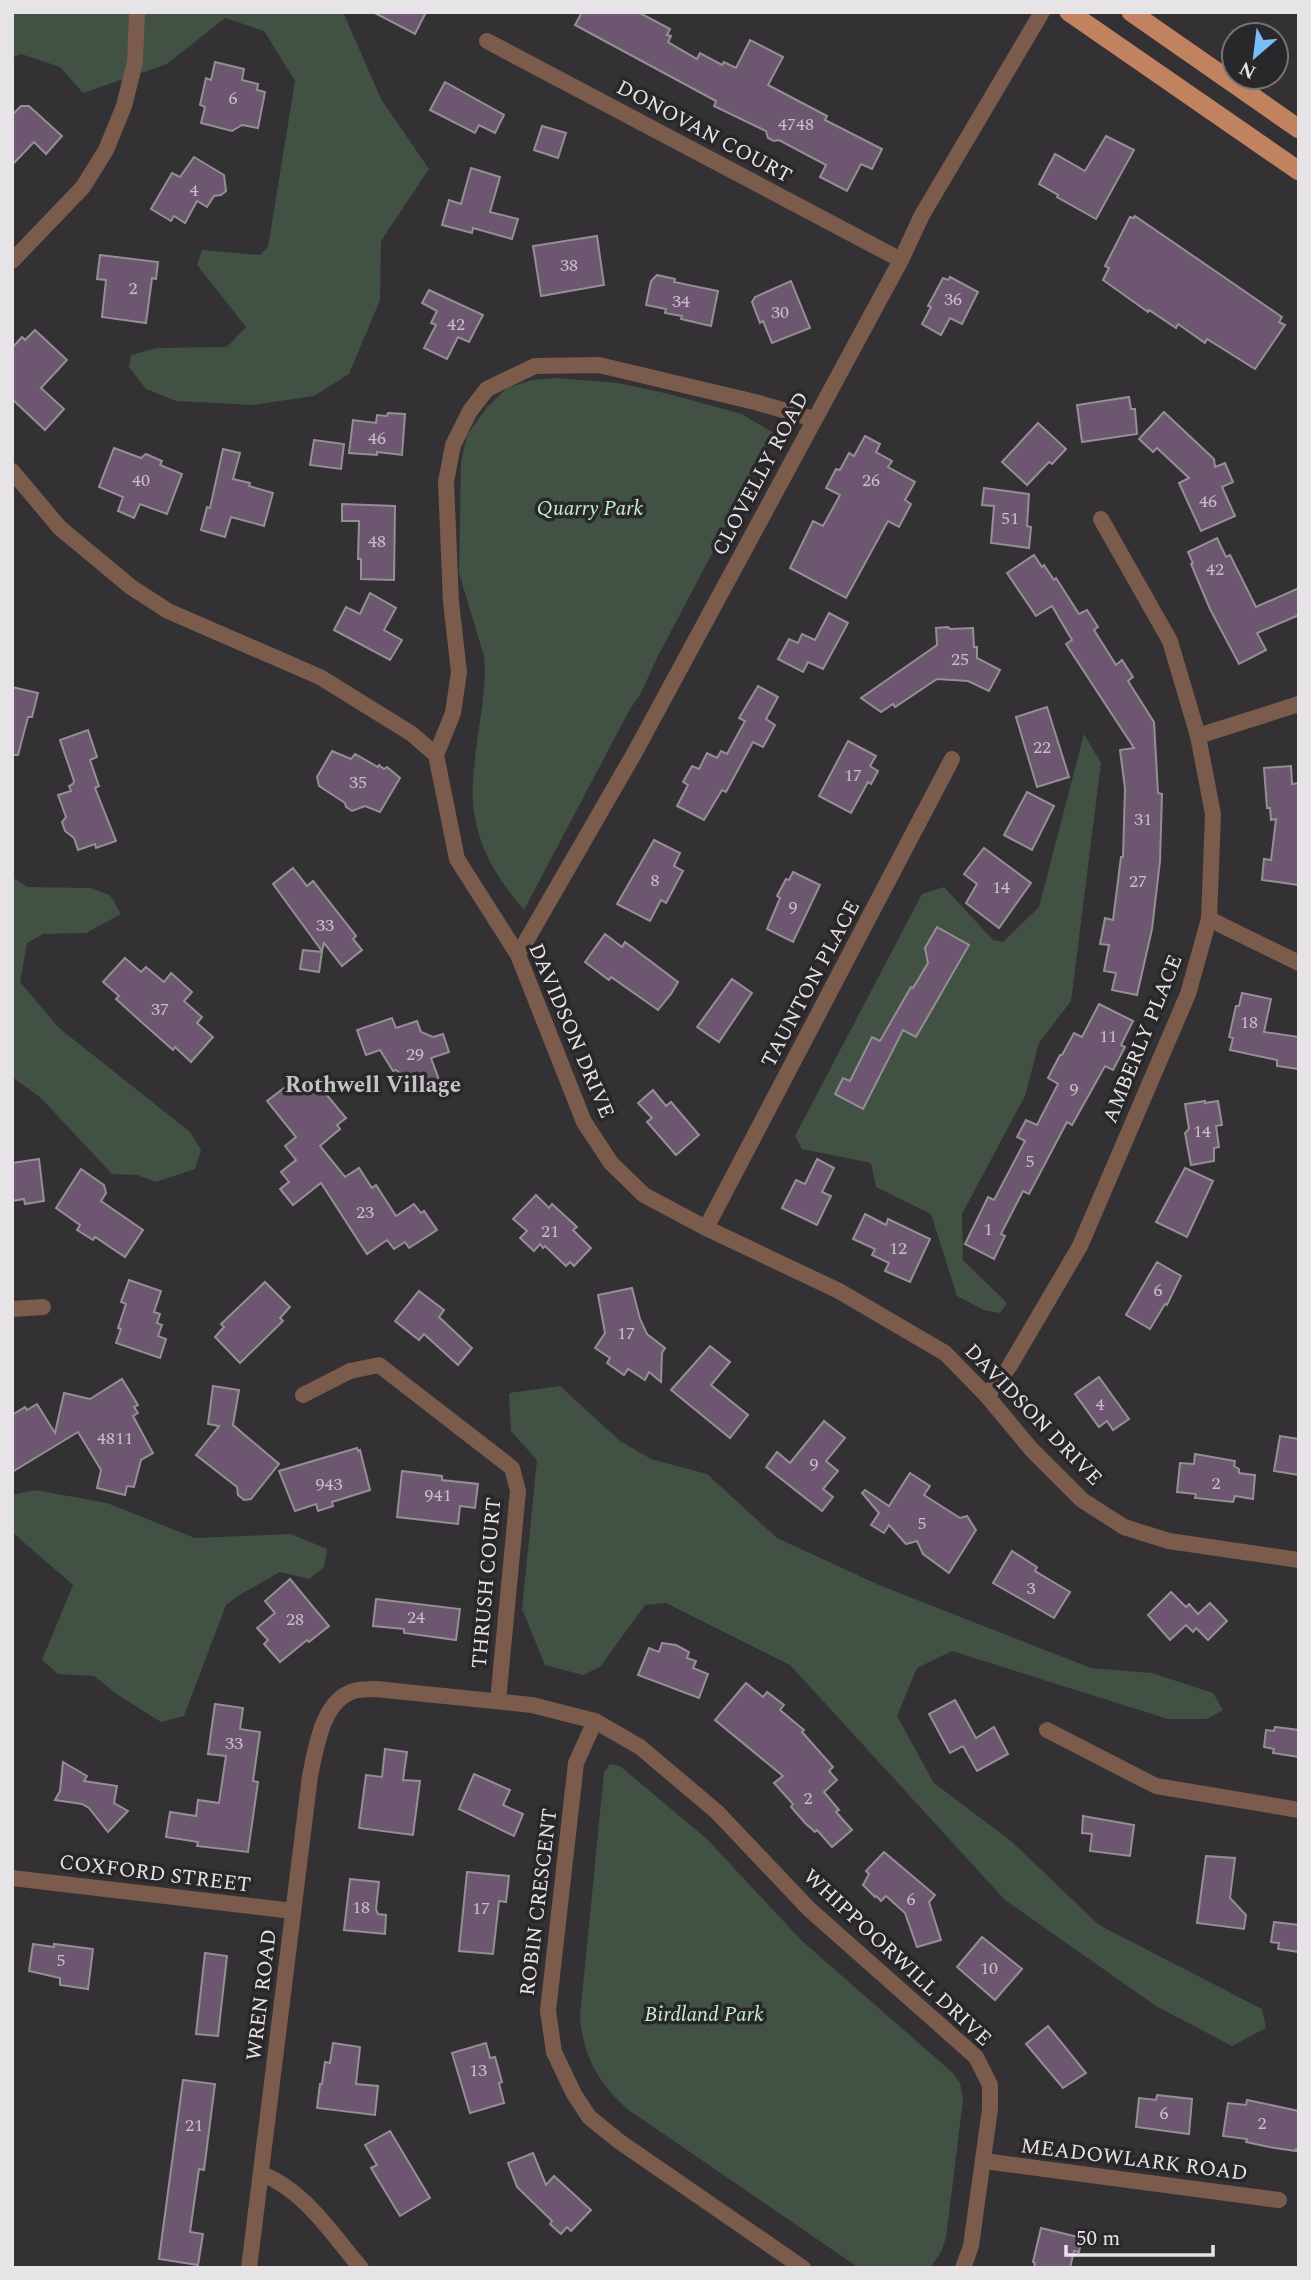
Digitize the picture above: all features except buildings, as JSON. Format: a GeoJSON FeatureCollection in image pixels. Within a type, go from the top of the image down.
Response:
{"type":"FeatureCollection","features":[{"type":"Feature","properties":{"kind":"main road"},"geometry":{"type":"LineString","coordinates":[[1069,12],[1299,171]]}},
{"type":"Feature","properties":{"kind":"main road"},"geometry":{"type":"LineString","coordinates":[[1131,12],[1299,129]]}},
{"type":"Feature","properties":{"kind":"street"},"geometry":{"type":"LineString","coordinates":[[12,261],[83,187],[107,150],[124,106],[135,62],[137,12]]}},
{"type":"Feature","properties":{"kind":"street","name":"CLOVELLY ROAD"},"geometry":{"type":"LineString","coordinates":[[518,956],[635,752],[901,260],[922,215],[1042,12]]}},
{"type":"Feature","properties":{"kind":"street","name":"DONOVAN COURT"},"geometry":{"type":"LineString","coordinates":[[487,41],[901,260]]}},
{"type":"Feature","properties":{"kind":"street"},"geometry":{"type":"LineString","coordinates":[[12,471],[60,528],[131,587],[168,611],[320,677],[412,734],[436,755],[453,713],[459,673],[451,601],[446,482],[453,446],[470,411],[487,389],[535,366],[599,365],[755,402],[814,419]]}},
{"type":"Feature","properties":{"kind":"street","name":"AMBERLY PLACE"},"geometry":{"type":"LineString","coordinates":[[987,1396],[1009,1367],[1080,1246],[1188,994],[1209,919],[1213,814],[1198,736],[1170,640],[1101,519]]}},
{"type":"Feature","properties":{"kind":"street"},"geometry":{"type":"LineString","coordinates":[[1198,736],[1299,704]]}},
{"type":"Feature","properties":{"kind":"street","name":"DAVIDSON DRIVE"},"geometry":{"type":"LineString","coordinates":[[436,755],[457,859],[518,956],[584,1122],[611,1163],[644,1195],[706,1228],[839,1290],[945,1353],[987,1396],[1031,1449],[1082,1500],[1124,1527],[1169,1541],[1299,1560]]}},
{"type":"Feature","properties":{"kind":"street","name":"TAUNTON PLACE"},"geometry":{"type":"LineString","coordinates":[[706,1228],[952,759]]}},
{"type":"Feature","properties":{"kind":"street"},"geometry":{"type":"LineString","coordinates":[[1209,919],[1299,963]]}},
{"type":"Feature","properties":{"kind":"street"},"geometry":{"type":"LineString","coordinates":[[12,1309],[43,1307]]}},
{"type":"Feature","properties":{"kind":"street","name":"THRUSH COURT"},"geometry":{"type":"LineString","coordinates":[[303,1395],[350,1371],[379,1365],[512,1468],[518,1491],[498,1701]]}},
{"type":"Feature","properties":{"kind":"street","name":"WREN ROAD"},"geometry":{"type":"LineString","coordinates":[[249,2268],[310,1776],[320,1728],[336,1702],[352,1691],[376,1689],[498,1701]]}},
{"type":"Feature","properties":{"kind":"street"},"geometry":{"type":"LineString","coordinates":[[498,1701],[532,1705],[595,1721]]}},
{"type":"Feature","properties":{"kind":"street","name":"WHIPPOORWILL DRIVE"},"geometry":{"type":"LineString","coordinates":[[595,1721],[640,1747],[718,1812],[809,1909],[976,2057],[990,2085],[985,2161],[971,2246],[962,2268]]}},
{"type":"Feature","properties":{"kind":"street","name":"ROBIN CRESCENT"},"geometry":{"type":"LineString","coordinates":[[595,1721],[576,1763],[548,2011],[554,2052],[574,2094],[589,2117],[620,2142],[803,2268]]}},
{"type":"Feature","properties":{"kind":"street"},"geometry":{"type":"LineString","coordinates":[[1047,1730],[1156,1786],[1299,1810]]}},
{"type":"Feature","properties":{"kind":"street","name":"COXFORD STREET"},"geometry":{"type":"LineString","coordinates":[[12,1878],[293,1911]]}},
{"type":"Feature","properties":{"kind":"street","name":"MEADOWLARK ROAD"},"geometry":{"type":"LineString","coordinates":[[985,2161],[1279,2200]]}},
{"type":"Feature","properties":{"kind":"street"},"geometry":{"type":"LineString","coordinates":[[262,2174],[278,2180],[302,2199],[361,2268]]}},
{"type":"Feature","properties":{"kind":"green space"},"geometry":{"type":"Polygon","coordinates":[[[12,12],[343,12],[381,99],[429,169],[381,241],[380,300],[349,374],[314,396],[253,405],[176,401],[146,389],[129,367],[131,355],[157,348],[227,347],[246,327],[197,265],[202,250],[260,255],[268,247],[295,81],[264,31],[225,18],[167,64],[83,93],[60,67],[21,54],[12,58],[12,12]]]}},
{"type":"Feature","properties":{"kind":"green space","name":"Quarry Park"},"geometry":{"type":"Polygon","coordinates":[[[557,378],[618,383],[665,393],[742,414],[775,434],[640,695],[630,709],[524,910],[500,878],[482,845],[474,809],[474,768],[485,672],[484,656],[459,573],[461,462],[467,435],[487,407],[507,388],[532,380],[557,378]]]}},
{"type":"Feature","properties":{"kind":"green space"},"geometry":{"type":"Polygon","coordinates":[[[1084,734],[1101,763],[1071,1001],[1039,1043],[1025,1096],[962,1214],[963,1260],[1007,1303],[1000,1313],[984,1310],[957,1296],[931,1214],[876,1187],[871,1163],[802,1149],[795,1136],[922,894],[944,887],[993,940],[1003,942],[1039,907],[1084,734]]]}},
{"type":"Feature","properties":{"kind":"green space"},"geometry":{"type":"Polygon","coordinates":[[[12,873],[13,878],[28,887],[90,888],[110,895],[121,914],[86,933],[43,934],[27,943],[20,982],[59,1028],[190,1132],[201,1150],[195,1169],[156,1182],[137,1175],[112,1174],[41,1098],[12,1077],[12,873]]]}},
{"type":"Feature","properties":{"kind":"green space"},"geometry":{"type":"Polygon","coordinates":[[[560,1386],[620,1441],[651,1459],[707,1474],[777,1538],[879,1585],[1091,1668],[1152,1673],[1213,1693],[1223,1710],[1207,1719],[1168,1719],[952,1651],[917,1668],[897,1716],[934,1783],[1011,1841],[1099,1925],[1262,2009],[1266,2028],[1232,2046],[1156,2006],[1005,1900],[790,1665],[666,1603],[645,1605],[600,1667],[583,1675],[545,1665],[522,1609],[537,1460],[511,1431],[509,1393],[560,1386]]]}},
{"type":"Feature","properties":{"kind":"green space"},"geometry":{"type":"Polygon","coordinates":[[[35,1490],[107,1503],[195,1538],[291,1534],[327,1549],[324,1567],[309,1579],[280,1572],[226,1605],[184,1716],[161,1722],[94,1676],[58,1674],[42,1660],[73,1585],[12,1532],[12,1495],[35,1490]]]}},
{"type":"Feature","properties":{"kind":"green space","name":"Birdland Park"},"geometry":{"type":"Polygon","coordinates":[[[610,1764],[620,1766],[707,1839],[802,1941],[953,2073],[960,2083],[963,2100],[946,2238],[941,2252],[930,2268],[859,2268],[633,2113],[611,2093],[595,2070],[585,2045],[580,2016],[604,1772],[610,1764]]]}},
{"type":"Feature","properties":{"kind":"district","name":"Rothwell Village"},"geometry":{"type":"Point","coordinates":[373,1085]}}]}
